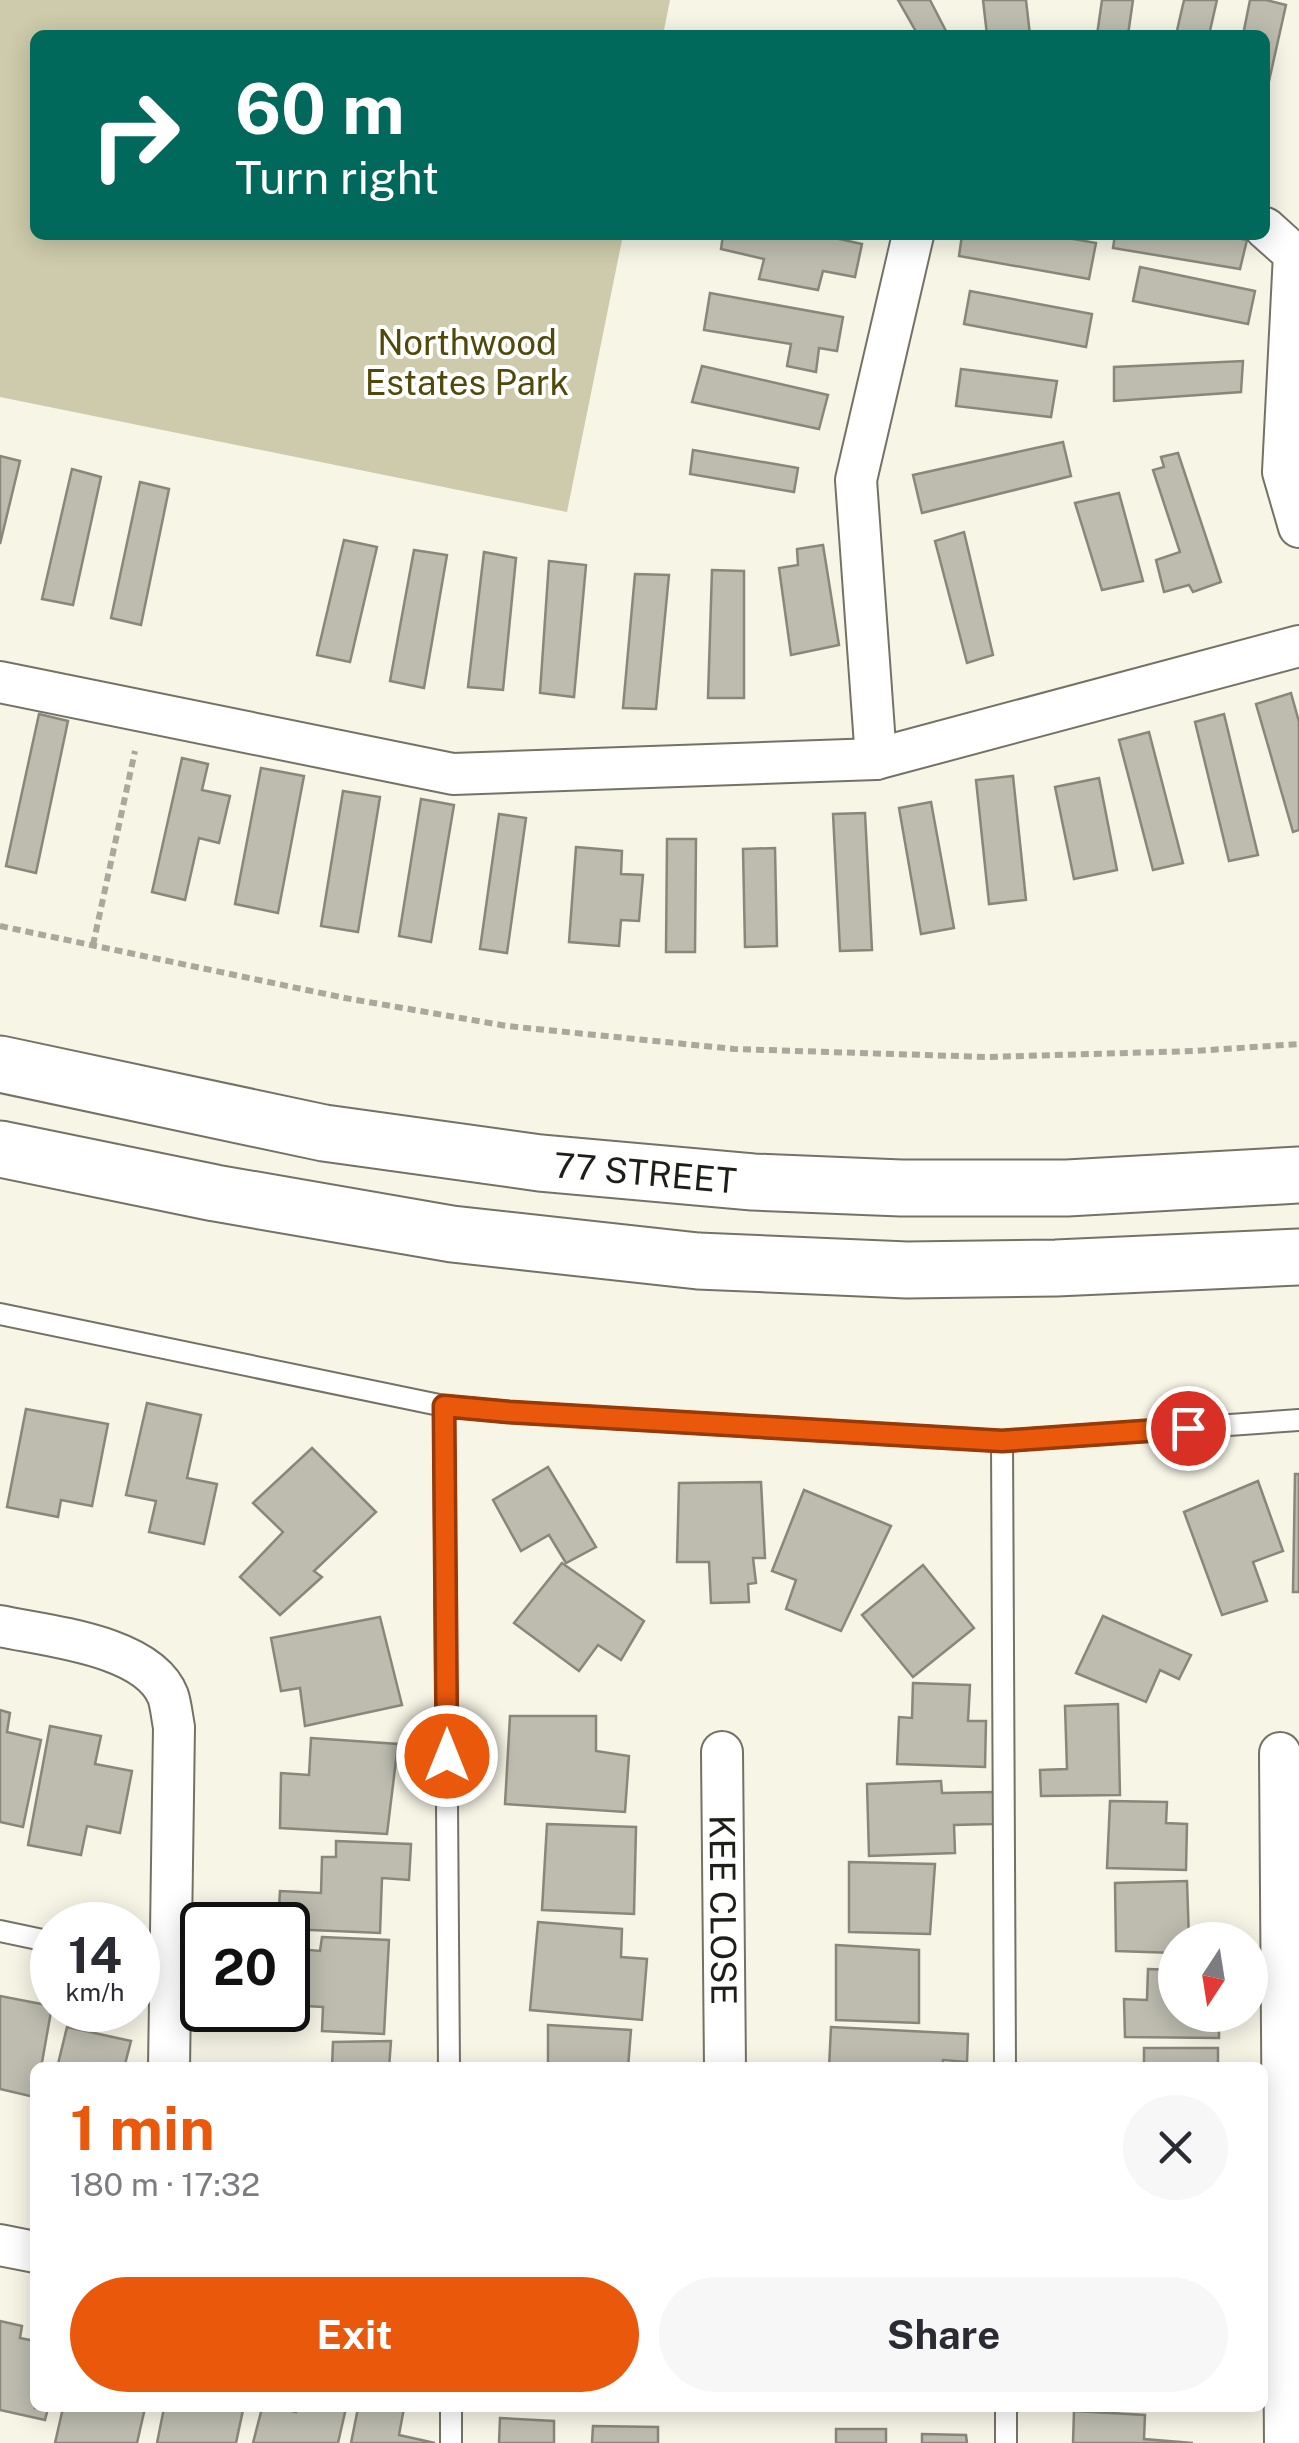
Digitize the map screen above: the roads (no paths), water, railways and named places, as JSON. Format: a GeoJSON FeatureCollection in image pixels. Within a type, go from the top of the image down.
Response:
{"type":"FeatureCollection","features":[{"type":"Feature","properties":{"kind":"main road","name":"77 STREET"},"geometry":{"type":"LineString","coordinates":[[0,1064],[324,1133],[540,1163],[754,1182],[901,1188],[1067,1188],[1299,1175]]}},
{"type":"Feature","properties":{"kind":"main road"},"geometry":{"type":"LineString","coordinates":[[0,1149],[214,1194],[452,1234],[698,1261],[926,1270],[1299,1257]]}},
{"type":"Feature","properties":{"kind":"street"},"geometry":{"type":"LineString","coordinates":[[1270,232],[1294,254],[1284,472],[1299,526]]}},
{"type":"Feature","properties":{"kind":"street"},"geometry":{"type":"LineString","coordinates":[[876,760],[856,480],[911,240]]}},
{"type":"Feature","properties":{"kind":"street"},"geometry":{"type":"LineString","coordinates":[[0,682],[453,774],[876,760],[1299,646]]}},
{"type":"Feature","properties":{"kind":"street"},"geometry":{"type":"LineString","coordinates":[[0,1626],[104,1648],[134,1660],[156,1677],[167,1694],[174,1726],[159,1902]]}},
{"type":"Feature","properties":{"kind":"street","name":"KEE CLOSE"},"geometry":{"type":"LineString","coordinates":[[722,1752],[725,2062]]}},
{"type":"Feature","properties":{"kind":"street"},"geometry":{"type":"LineString","coordinates":[[1280,1753],[1274,2365],[1285,2443]]}},
{"type":"Feature","properties":{"kind":"street"},"geometry":{"type":"LineString","coordinates":[[160,2009],[167,2062]]}},
{"type":"Feature","properties":{"kind":"street"},"geometry":{"type":"LineString","coordinates":[[0,2245],[30,2251]]}},
{"type":"Feature","properties":{"kind":"lane"},"geometry":{"type":"LineString","coordinates":[[0,1314],[444,1406],[509,1412],[1002,1441],[1299,1420]]}},
{"type":"Feature","properties":{"kind":"lane"},"geometry":{"type":"LineString","coordinates":[[444,1406],[449,2062]]}},
{"type":"Feature","properties":{"kind":"lane"},"geometry":{"type":"LineString","coordinates":[[1002,1441],[1004,2062]]}},
{"type":"Feature","properties":{"kind":"lane"},"geometry":{"type":"LineString","coordinates":[[0,1931],[30,1937]]}},
{"type":"Feature","properties":{"kind":"lane"},"geometry":{"type":"LineString","coordinates":[[451,2412],[451,2443]]}},
{"type":"Feature","properties":{"kind":"lane"},"geometry":{"type":"LineString","coordinates":[[1006,2412],[1006,2443]]}},
{"type":"Feature","properties":{"kind":"park label","name":"Northwood Estates Park"},"geometry":{"type":"Point","coordinates":[467,362]}}]}
